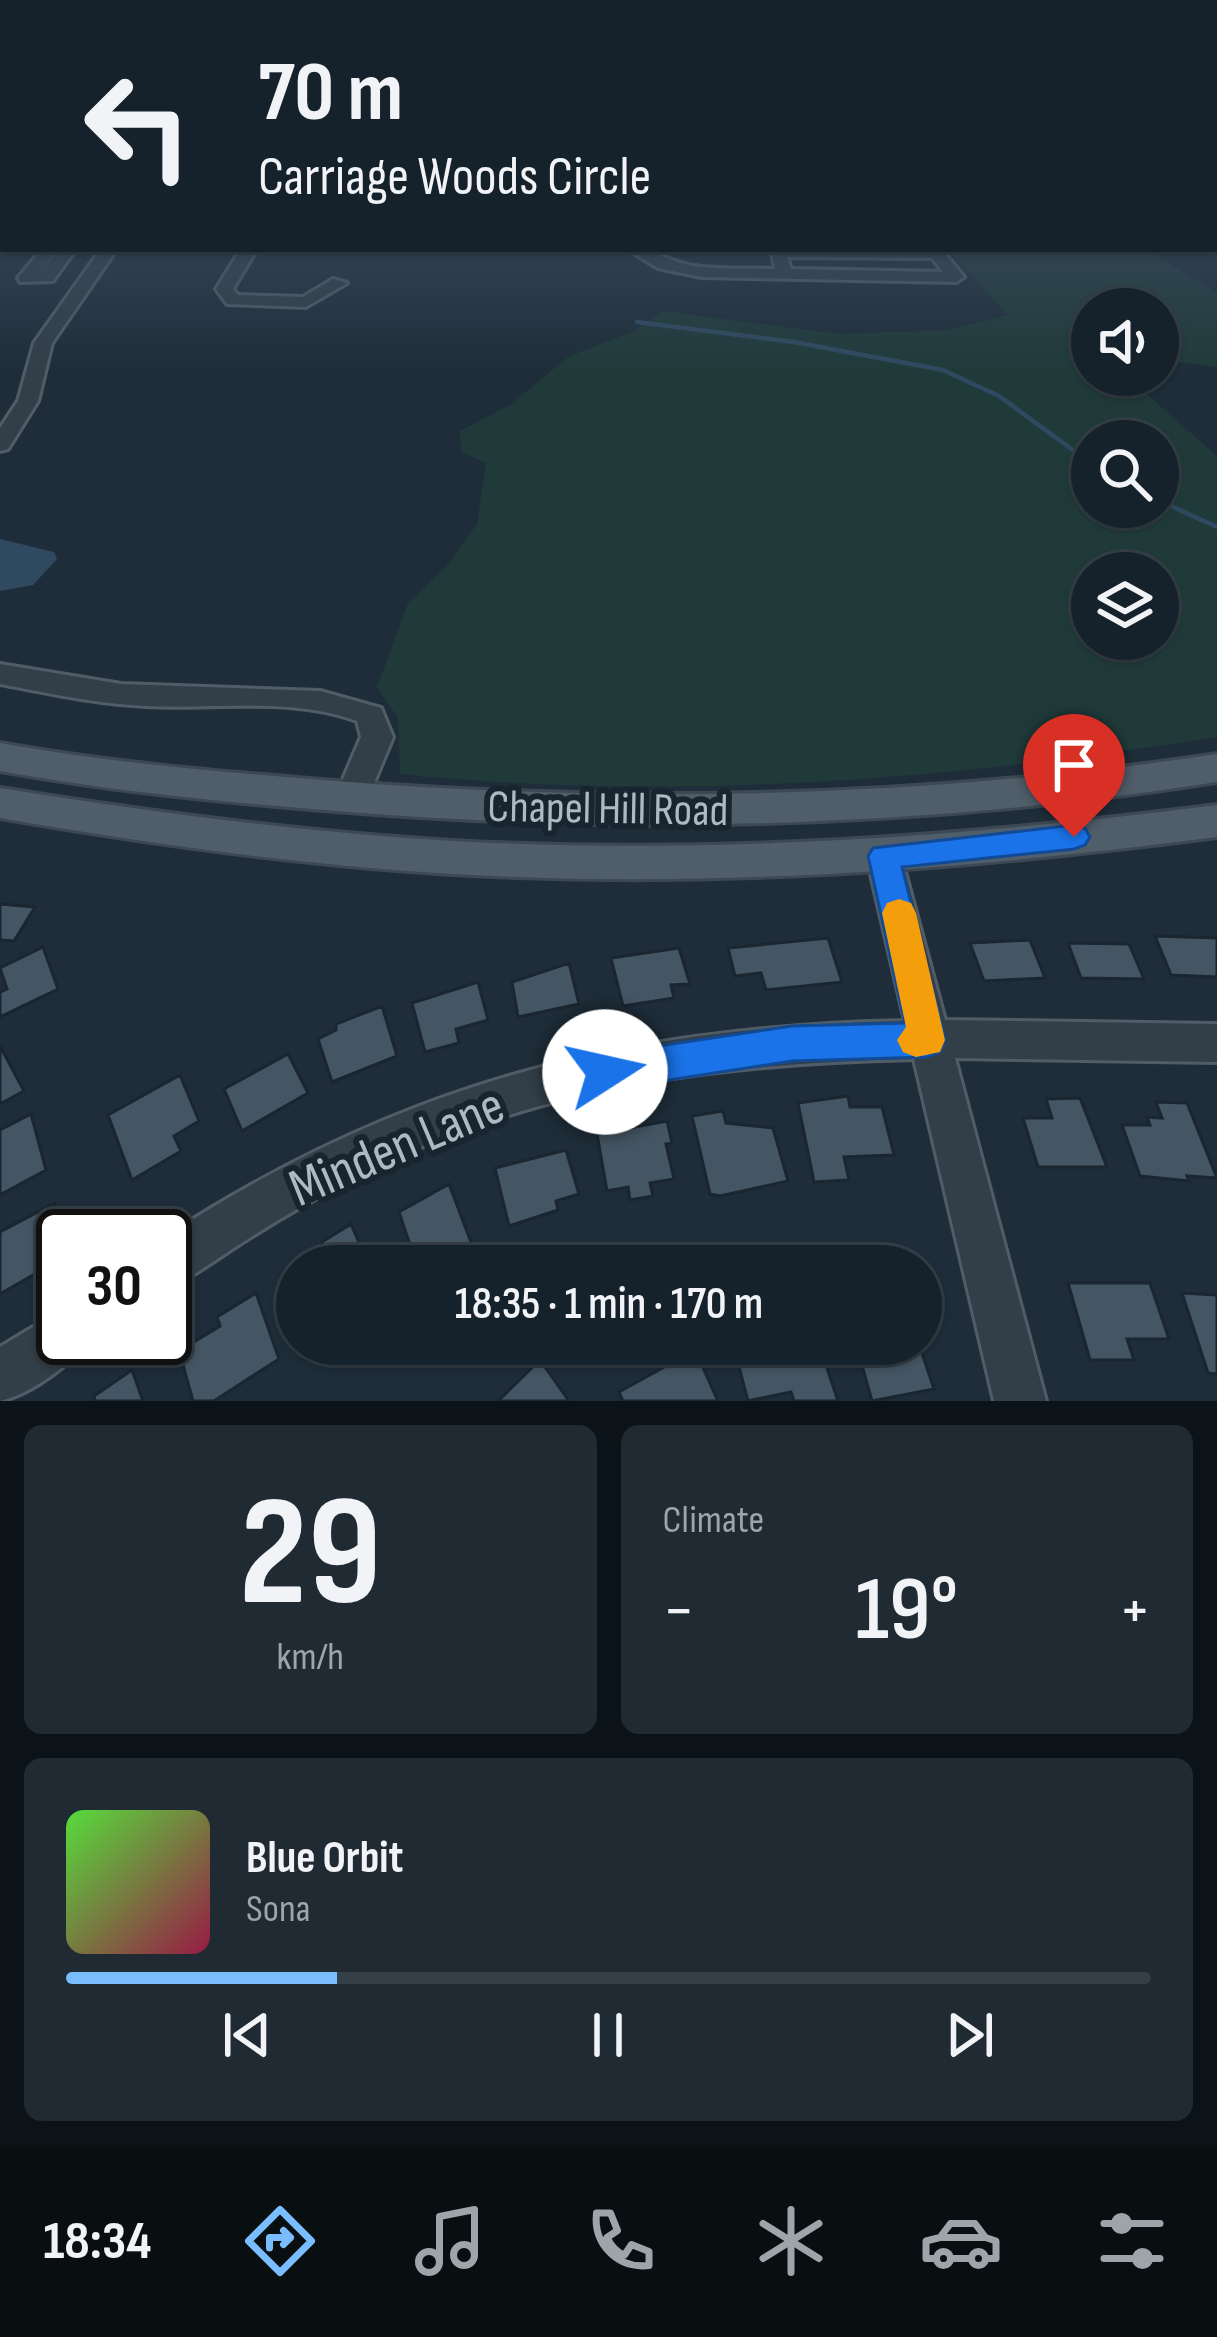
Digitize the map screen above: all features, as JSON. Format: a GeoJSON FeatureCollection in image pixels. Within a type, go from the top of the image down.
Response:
{"type":"FeatureCollection","features":[{"type":"Feature","properties":{"kind":"main road","name":"Chapel Hill Road"},"geometry":{"type":"LineString","coordinates":[[0,758],[352,798],[730,813],[1018,795],[1217,768]]}},
{"type":"Feature","properties":{"kind":"main road"},"geometry":{"type":"LineString","coordinates":[[0,782],[291,817],[325,814],[352,798]]}},
{"type":"Feature","properties":{"kind":"main road","name":"Chapel Hill Road"},"geometry":{"type":"LineString","coordinates":[[0,803],[219,836],[550,859],[884,856],[1217,821]]}},
{"type":"Feature","properties":{"kind":"main road"},"geometry":{"type":"LineString","coordinates":[[344,847],[355,832],[375,825],[496,827],[630,812]]}},
{"type":"Feature","properties":{"kind":"street"},"geometry":{"type":"LineString","coordinates":[[48,252],[26,278],[47,277],[66,252]]}},
{"type":"Feature","properties":{"kind":"street"},"geometry":{"type":"LineString","coordinates":[[0,444],[28,401],[44,343],[107,252]]}},
{"type":"Feature","properties":{"kind":"street"},"geometry":{"type":"LineString","coordinates":[[247,252],[224,289],[233,300],[306,302],[339,283]]}},
{"type":"Feature","properties":{"kind":"street"},"geometry":{"type":"LineString","coordinates":[[640,252],[664,266],[689,271],[956,277],[936,252]]}},
{"type":"Feature","properties":{"kind":"street"},"geometry":{"type":"LineString","coordinates":[[777,252],[785,274]]}},
{"type":"Feature","properties":{"kind":"street"},"geometry":{"type":"LineString","coordinates":[[0,674],[133,696],[298,700],[358,709],[370,715],[377,737],[352,798]]}},
{"type":"Feature","properties":{"kind":"street"},"geometry":{"type":"LineString","coordinates":[[884,856],[1020,1401]]}},
{"type":"Feature","properties":{"kind":"street","name":"Minden Lane"},"geometry":{"type":"LineString","coordinates":[[192,1249],[348,1155],[492,1098],[685,1057],[792,1044],[927,1040],[1217,1042]]}},
{"type":"Feature","properties":{"kind":"street"},"geometry":{"type":"LineString","coordinates":[[0,1377],[36,1352]]}},
{"type":"Feature","properties":{"kind":"green space"},"geometry":{"type":"Polygon","coordinates":[[[951,252],[1151,252],[1217,293],[1217,367],[1179,362],[1179,288],[1071,288],[1071,396],[1149,396],[1176,420],[1071,420],[1071,528],[1179,528],[1179,423],[1217,456],[1217,737],[1014,765],[810,782],[604,786],[400,774],[398,718],[377,687],[408,603],[446,567],[477,524],[486,463],[461,452],[460,431],[510,405],[568,357],[634,331],[663,311],[839,334],[948,330],[1008,315],[951,252]]]}},
{"type":"Feature","properties":{"kind":"water"},"geometry":{"type":"Polygon","coordinates":[[[0,539],[54,552],[57,559],[33,585],[0,591],[0,539]]]}},
{"type":"Feature","properties":{"kind":"building"},"geometry":{"type":"Polygon","coordinates":[[[0,904],[35,907],[14,941],[0,940],[0,904]]]}},
{"type":"Feature","properties":{"kind":"building"},"geometry":{"type":"Polygon","coordinates":[[[1155,936],[1217,938],[1217,977],[1171,975],[1155,936]]]}},
{"type":"Feature","properties":{"kind":"building"},"geometry":{"type":"Polygon","coordinates":[[[828,938],[842,982],[766,990],[761,973],[735,976],[728,948],[828,938]]]}},
{"type":"Feature","properties":{"kind":"building"},"geometry":{"type":"Polygon","coordinates":[[[1030,940],[1045,978],[984,981],[970,943],[1030,940]]]}},
{"type":"Feature","properties":{"kind":"building"},"geometry":{"type":"Polygon","coordinates":[[[1068,943],[1129,944],[1144,979],[1081,978],[1068,943]]]}},
{"type":"Feature","properties":{"kind":"building"},"geometry":{"type":"Polygon","coordinates":[[[43,947],[58,989],[0,1017],[0,992],[7,989],[0,968],[43,947]]]}},
{"type":"Feature","properties":{"kind":"building"},"geometry":{"type":"Polygon","coordinates":[[[679,948],[690,984],[671,985],[674,998],[623,1006],[611,958],[679,948]]]}},
{"type":"Feature","properties":{"kind":"building"},"geometry":{"type":"Polygon","coordinates":[[[569,963],[579,1004],[518,1017],[512,982],[569,963]]]}},
{"type":"Feature","properties":{"kind":"building"},"geometry":{"type":"Polygon","coordinates":[[[478,982],[488,1020],[456,1029],[459,1043],[425,1052],[412,1003],[478,982]]]}},
{"type":"Feature","properties":{"kind":"building"},"geometry":{"type":"Polygon","coordinates":[[[382,1006],[397,1056],[332,1082],[318,1039],[336,1030],[336,1024],[382,1006]]]}},
{"type":"Feature","properties":{"kind":"building"},"geometry":{"type":"Polygon","coordinates":[[[0,1046],[24,1091],[0,1104],[0,1046]]]}},
{"type":"Feature","properties":{"kind":"building"},"geometry":{"type":"Polygon","coordinates":[[[288,1054],[308,1093],[242,1131],[224,1089],[288,1054]]]}},
{"type":"Feature","properties":{"kind":"building"},"geometry":{"type":"Polygon","coordinates":[[[180,1075],[199,1121],[174,1136],[181,1151],[132,1180],[108,1115],[180,1075]]]}},
{"type":"Feature","properties":{"kind":"building"},"geometry":{"type":"Polygon","coordinates":[[[848,1096],[850,1107],[882,1107],[894,1155],[844,1157],[849,1180],[814,1182],[798,1103],[848,1096]]]}},
{"type":"Feature","properties":{"kind":"building"},"geometry":{"type":"Polygon","coordinates":[[[1080,1098],[1107,1167],[1038,1167],[1023,1118],[1052,1118],[1046,1099],[1080,1098]]]}},
{"type":"Feature","properties":{"kind":"building"},"geometry":{"type":"Polygon","coordinates":[[[1156,1102],[1187,1103],[1217,1178],[1187,1176],[1189,1181],[1140,1176],[1122,1125],[1150,1125],[1147,1117],[1162,1118],[1156,1102]]]}},
{"type":"Feature","properties":{"kind":"building"},"geometry":{"type":"Polygon","coordinates":[[[723,1111],[726,1123],[773,1128],[788,1181],[720,1196],[710,1194],[692,1116],[723,1111]]]}},
{"type":"Feature","properties":{"kind":"building"},"geometry":{"type":"Polygon","coordinates":[[[31,1114],[46,1170],[0,1195],[0,1130],[31,1114]]]}},
{"type":"Feature","properties":{"kind":"building"},"geometry":{"type":"Polygon","coordinates":[[[667,1121],[672,1143],[666,1144],[674,1179],[650,1183],[653,1196],[630,1200],[628,1187],[607,1191],[597,1134],[667,1121]]]}},
{"type":"Feature","properties":{"kind":"building"},"geometry":{"type":"Polygon","coordinates":[[[566,1150],[579,1194],[556,1201],[558,1210],[509,1226],[495,1168],[566,1150]]]}},
{"type":"Feature","properties":{"kind":"building"},"geometry":{"type":"Polygon","coordinates":[[[449,1184],[472,1245],[410,1245],[399,1212],[449,1184]]]}},
{"type":"Feature","properties":{"kind":"building"},"geometry":{"type":"Polygon","coordinates":[[[36,1213],[36,1273],[0,1294],[0,1232],[36,1213]]]}},
{"type":"Feature","properties":{"kind":"building"},"geometry":{"type":"Polygon","coordinates":[[[351,1224],[360,1245],[323,1245],[351,1224]]]}},
{"type":"Feature","properties":{"kind":"building"},"geometry":{"type":"Polygon","coordinates":[[[1068,1283],[1150,1283],[1169,1339],[1127,1339],[1134,1360],[1090,1360],[1068,1283]]]}},
{"type":"Feature","properties":{"kind":"building"},"geometry":{"type":"Polygon","coordinates":[[[256,1293],[276,1361],[214,1401],[193,1401],[183,1365],[192,1365],[192,1343],[220,1326],[217,1317],[256,1293]]]}},
{"type":"Feature","properties":{"kind":"building"},"geometry":{"type":"Polygon","coordinates":[[[1182,1293],[1217,1295],[1217,1374],[1208,1373],[1182,1293]]]}},
{"type":"Feature","properties":{"kind":"building"},"geometry":{"type":"Polygon","coordinates":[[[535,1365],[544,1365],[569,1401],[498,1401],[535,1365]]]}},
{"type":"Feature","properties":{"kind":"building"},"geometry":{"type":"Polygon","coordinates":[[[668,1365],[702,1365],[718,1401],[623,1401],[619,1392],[668,1365]]]}},
{"type":"Feature","properties":{"kind":"building"},"geometry":{"type":"Polygon","coordinates":[[[739,1365],[826,1365],[838,1401],[794,1401],[791,1392],[748,1401],[739,1365]]]}},
{"type":"Feature","properties":{"kind":"building"},"geometry":{"type":"Polygon","coordinates":[[[862,1365],[926,1365],[934,1389],[872,1401],[862,1365]]]}},
{"type":"Feature","properties":{"kind":"building"},"geometry":{"type":"Polygon","coordinates":[[[132,1370],[143,1401],[95,1401],[94,1396],[132,1370]]]}},
{"type":"Feature","properties":{"kind":"waterway"},"geometry":{"type":"LineString","coordinates":[[637,322],[794,342],[943,370],[999,396],[1071,449]]}},
{"type":"Feature","properties":{"kind":"waterway"},"geometry":{"type":"LineString","coordinates":[[1179,510],[1217,527]]}},
{"type":"Feature","properties":{"kind":"slow traffic"},"geometry":{"type":"LineString","coordinates":[[899,913],[927,1040],[916,1040]]}},
{"type":"Feature","properties":{"kind":"route"},"geometry":{"type":"LineString","coordinates":[[605,1072],[792,1044],[927,1040],[884,856],[1074,837]]}}]}
